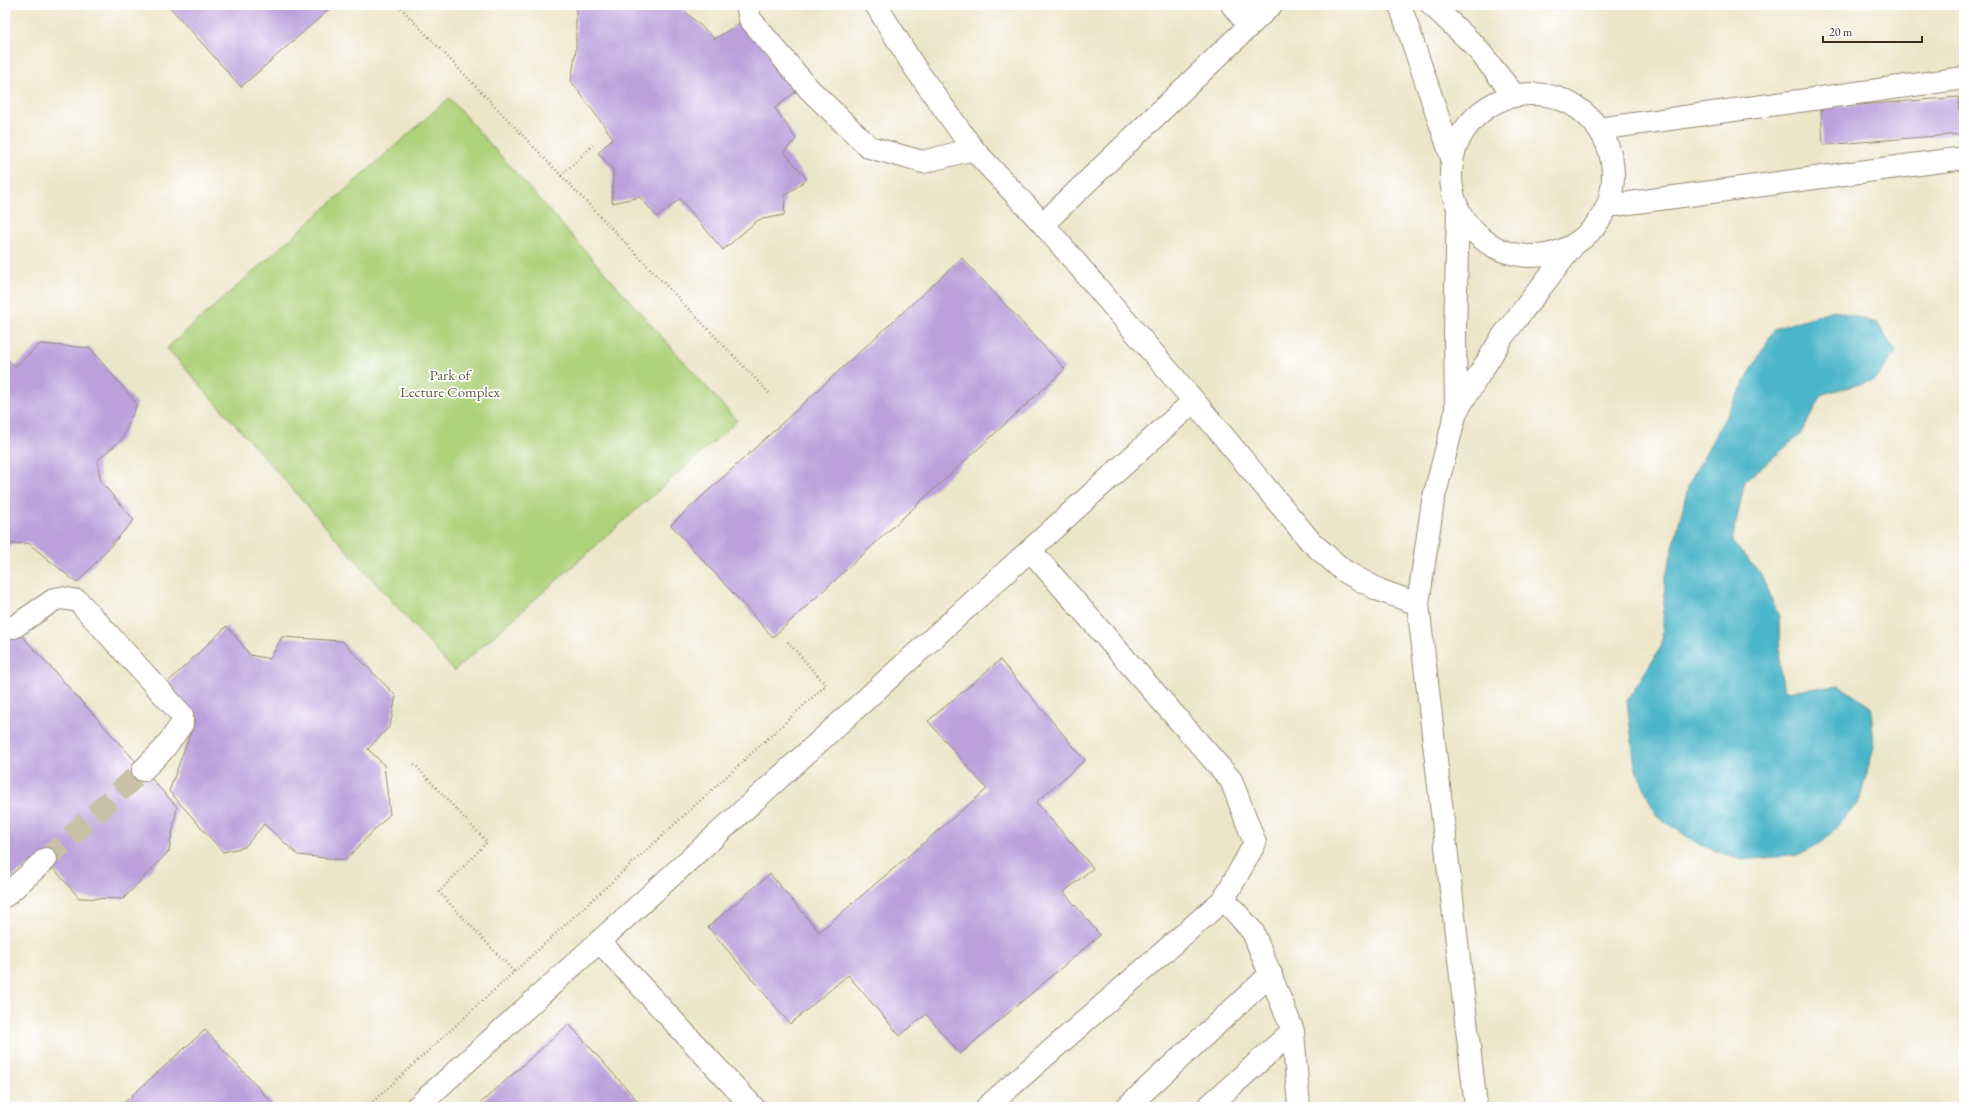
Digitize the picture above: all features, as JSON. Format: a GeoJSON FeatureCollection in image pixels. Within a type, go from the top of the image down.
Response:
{"type":"FeatureCollection","features":[{"type":"Feature","properties":{"kind":"street"},"geometry":{"type":"LineString","coordinates":[[747,5],[750,19],[809,89],[869,147],[923,162],[973,149]]}},
{"type":"Feature","properties":{"kind":"street"},"geometry":{"type":"LineString","coordinates":[[876,5],[913,65],[973,149],[1043,224],[1194,401],[1311,542],[1344,571],[1379,590],[1418,604]]}},
{"type":"Feature","properties":{"kind":"street"},"geometry":{"type":"LineString","coordinates":[[1232,5],[1248,25]]}},
{"type":"Feature","properties":{"kind":"street"},"geometry":{"type":"LineString","coordinates":[[1043,224],[1248,25],[1271,5]]}},
{"type":"Feature","properties":{"kind":"street"},"geometry":{"type":"LineString","coordinates":[[1400,5],[1452,158]]}},
{"type":"Feature","properties":{"kind":"street"},"geometry":{"type":"LineString","coordinates":[[1432,5],[1475,46],[1516,96]]}},
{"type":"Feature","properties":{"kind":"street"},"geometry":{"type":"LineString","coordinates":[[1598,129],[1964,78]]}},
{"type":"Feature","properties":{"kind":"street"},"geometry":{"type":"LineString","coordinates":[[1456,412],[1503,336],[1573,246],[1593,229],[1607,206],[1613,180],[1610,153],[1598,129],[1582,112],[1562,100],[1539,95],[1516,96],[1493,103],[1474,118],[1460,136],[1452,158],[1451,185],[1458,210],[1455,332],[1456,412],[1433,501],[1418,604],[1476,1107]]}},
{"type":"Feature","properties":{"kind":"street"},"geometry":{"type":"LineString","coordinates":[[1607,206],[1964,158]]}},
{"type":"Feature","properties":{"kind":"street"},"geometry":{"type":"LineString","coordinates":[[1458,210],[1474,232],[1496,248],[1521,256],[1548,255],[1573,246]]}},
{"type":"Feature","properties":{"kind":"street"},"geometry":{"type":"LineString","coordinates":[[417,1107],[1194,401]]}},
{"type":"Feature","properties":{"kind":"street"},"geometry":{"type":"LineString","coordinates":[[988,1107],[1224,899],[1254,842],[1231,780],[1030,550]]}},
{"type":"Feature","properties":{"kind":"street"},"geometry":{"type":"LineString","coordinates":[[14,627],[54,599],[62,598],[78,601],[182,715],[182,724],[163,750],[143,770]]}},
{"type":"Feature","properties":{"kind":"street"},"geometry":{"type":"LineString","coordinates":[[5,896],[46,860]]}},
{"type":"Feature","properties":{"kind":"street"},"geometry":{"type":"LineString","coordinates":[[1224,899],[1253,932],[1293,1031],[1299,1107]]}},
{"type":"Feature","properties":{"kind":"street"},"geometry":{"type":"LineString","coordinates":[[600,941],[753,1107]]}},
{"type":"Feature","properties":{"kind":"street"},"geometry":{"type":"LineString","coordinates":[[1127,1107],[1271,974]]}},
{"type":"Feature","properties":{"kind":"street"},"geometry":{"type":"LineString","coordinates":[[1208,1107],[1293,1031]]}},
{"type":"Feature","properties":{"kind":"path"},"geometry":{"type":"LineString","coordinates":[[398,5],[770,394]]}},
{"type":"Feature","properties":{"kind":"path"},"geometry":{"type":"LineString","coordinates":[[561,176],[593,145]]}},
{"type":"Feature","properties":{"kind":"path"},"geometry":{"type":"LineString","coordinates":[[367,1107],[826,685],[787,641]]}},
{"type":"Feature","properties":{"kind":"path"},"geometry":{"type":"LineString","coordinates":[[414,764],[487,842],[439,892],[514,972]]}},
{"type":"Feature","properties":{"kind":"green space","name":"Park of Lecture Complex"},"geometry":{"type":"Polygon","coordinates":[[[449,98],[737,421],[454,671],[167,348],[449,98]]]}},
{"type":"Feature","properties":{"kind":"water"},"geometry":{"type":"Polygon","coordinates":[[[1833,310],[1877,323],[1896,352],[1875,380],[1823,394],[1800,435],[1745,481],[1732,542],[1761,574],[1779,617],[1780,668],[1784,691],[1840,686],[1871,707],[1874,747],[1859,802],[1824,841],[1799,855],[1741,860],[1700,845],[1656,816],[1635,766],[1627,701],[1662,645],[1665,579],[1689,483],[1774,329],[1833,310]]]}},
{"type":"Feature","properties":{"kind":"building"},"geometry":{"type":"Polygon","coordinates":[[[168,5],[334,5],[241,87],[168,5]]]}},
{"type":"Feature","properties":{"kind":"building"},"geometry":{"type":"Polygon","coordinates":[[[576,5],[678,5],[715,39],[741,22],[799,89],[775,108],[796,139],[784,152],[807,179],[785,196],[784,215],[758,220],[723,250],[680,199],[657,217],[640,197],[612,203],[613,170],[598,153],[613,138],[571,81],[576,50],[576,5]]]}},
{"type":"Feature","properties":{"kind":"building"},"geometry":{"type":"Polygon","coordinates":[[[1959,97],[1962,134],[1823,145],[1821,108],[1959,97]]]}},
{"type":"Feature","properties":{"kind":"building"},"geometry":{"type":"Polygon","coordinates":[[[962,258],[1065,369],[773,637],[671,525],[962,258]]]}},
{"type":"Feature","properties":{"kind":"building"},"geometry":{"type":"Polygon","coordinates":[[[40,344],[90,348],[137,404],[122,439],[97,461],[101,482],[134,520],[77,583],[28,543],[11,544],[5,552],[5,356],[15,367],[40,344]]]}},
{"type":"Feature","properties":{"kind":"building"},"geometry":{"type":"Polygon","coordinates":[[[5,617],[177,807],[169,851],[123,899],[79,898],[43,856],[5,882],[5,617]]]}},
{"type":"Feature","properties":{"kind":"building"},"geometry":{"type":"Polygon","coordinates":[[[227,626],[250,655],[270,659],[282,637],[342,641],[396,696],[390,726],[368,749],[384,765],[390,814],[345,860],[298,855],[264,824],[245,847],[223,852],[169,791],[195,721],[167,683],[227,626]]]}},
{"type":"Feature","properties":{"kind":"building"},"geometry":{"type":"Polygon","coordinates":[[[1000,660],[1085,760],[1036,802],[1093,868],[1064,892],[1100,935],[960,1054],[926,1014],[900,1036],[848,975],[790,1024],[708,927],[770,874],[819,932],[987,789],[928,721],[1000,660]]]}},
{"type":"Feature","properties":{"kind":"building"},"geometry":{"type":"Polygon","coordinates":[[[569,1024],[643,1107],[476,1107],[569,1024]]]}},
{"type":"Feature","properties":{"kind":"building"},"geometry":{"type":"Polygon","coordinates":[[[205,1030],[274,1105],[272,1107],[119,1107],[205,1030]]]}},
{"type":"Feature","properties":{"kind":"tunnel"},"geometry":{"type":"LineString","coordinates":[[46,859],[143,770]]}}]}
